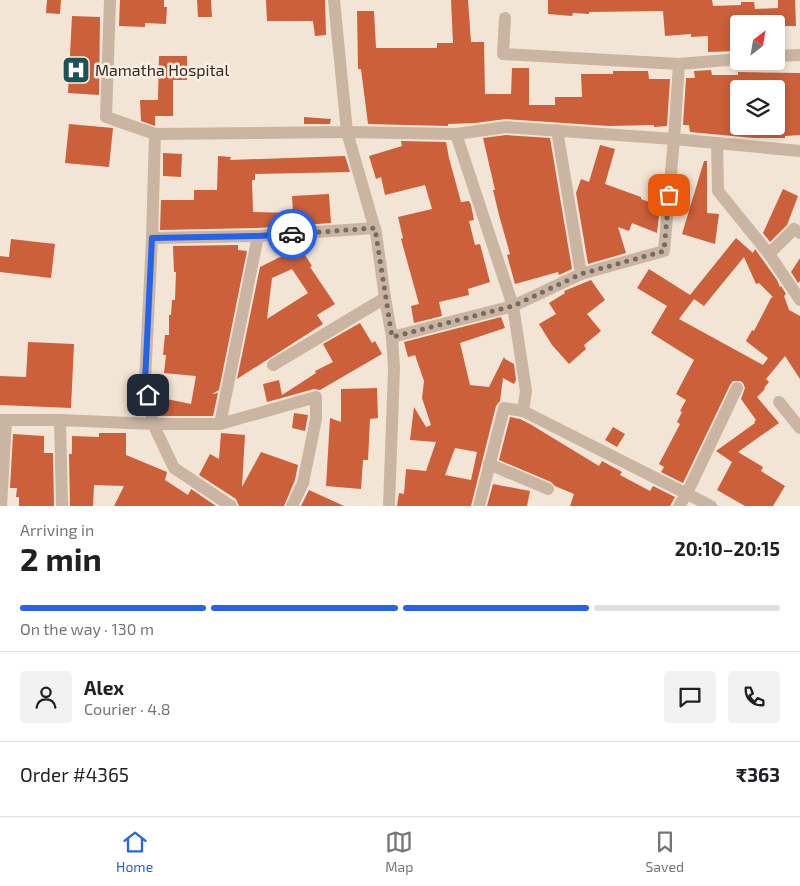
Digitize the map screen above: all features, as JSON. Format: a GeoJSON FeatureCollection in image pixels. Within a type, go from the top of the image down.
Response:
{"type":"FeatureCollection","features":[{"type":"Feature","properties":{"kind":"street"},"geometry":{"type":"LineString","coordinates":[[110,0],[106,117],[155,134],[347,132],[456,134],[506,127],[674,139],[800,151]]}},
{"type":"Feature","properties":{"kind":"street"},"geometry":{"type":"LineString","coordinates":[[334,0],[347,132],[375,228],[392,337],[394,368],[389,506]]}},
{"type":"Feature","properties":{"kind":"street"},"geometry":{"type":"LineString","coordinates":[[505,18],[503,54],[679,64],[730,60]]}},
{"type":"Feature","properties":{"kind":"street"},"geometry":{"type":"LineString","coordinates":[[785,56],[800,55]]}},
{"type":"Feature","properties":{"kind":"street"},"geometry":{"type":"LineString","coordinates":[[392,337],[513,306],[581,274],[664,251],[679,64]]}},
{"type":"Feature","properties":{"kind":"street"},"geometry":{"type":"LineString","coordinates":[[557,130],[581,274]]}},
{"type":"Feature","properties":{"kind":"street"},"geometry":{"type":"LineString","coordinates":[[155,134],[145,381],[153,424],[174,468],[231,506]]}},
{"type":"Feature","properties":{"kind":"street"},"geometry":{"type":"LineString","coordinates":[[456,134],[513,306],[526,391],[523,411]]}},
{"type":"Feature","properties":{"kind":"street"},"geometry":{"type":"LineString","coordinates":[[717,143],[718,191],[769,254],[800,300]]}},
{"type":"Feature","properties":{"kind":"street"},"geometry":{"type":"LineString","coordinates":[[152,238],[258,236],[375,228]]}},
{"type":"Feature","properties":{"kind":"street"},"geometry":{"type":"LineString","coordinates":[[769,254],[794,229],[800,233]]}},
{"type":"Feature","properties":{"kind":"street"},"geometry":{"type":"LineString","coordinates":[[220,424],[258,236]]}},
{"type":"Feature","properties":{"kind":"street"},"geometry":{"type":"LineString","coordinates":[[273,365],[385,298]]}},
{"type":"Feature","properties":{"kind":"street"},"geometry":{"type":"LineString","coordinates":[[679,506],[687,494],[737,388]]}},
{"type":"Feature","properties":{"kind":"street"},"geometry":{"type":"LineString","coordinates":[[1,506],[3,420],[220,424],[316,397],[316,419],[303,483],[292,506]]}},
{"type":"Feature","properties":{"kind":"street"},"geometry":{"type":"LineString","coordinates":[[779,402],[800,428]]}},
{"type":"Feature","properties":{"kind":"street"},"geometry":{"type":"LineString","coordinates":[[479,506],[504,408],[523,411],[711,506]]}},
{"type":"Feature","properties":{"kind":"street"},"geometry":{"type":"LineString","coordinates":[[60,420],[62,506]]}},
{"type":"Feature","properties":{"kind":"street"},"geometry":{"type":"LineString","coordinates":[[489,464],[548,489]]}},
{"type":"Feature","properties":{"kind":"building"},"geometry":{"type":"Polygon","coordinates":[[[47,0],[61,0],[60,14],[46,13],[47,0]]]}},
{"type":"Feature","properties":{"kind":"building"},"geometry":{"type":"Polygon","coordinates":[[[120,0],[164,0],[164,7],[167,7],[166,24],[145,23],[145,27],[119,26],[120,0]]]}},
{"type":"Feature","properties":{"kind":"building"},"geometry":{"type":"Polygon","coordinates":[[[197,0],[211,0],[212,17],[198,17],[197,0]]]}},
{"type":"Feature","properties":{"kind":"building"},"geometry":{"type":"Polygon","coordinates":[[[266,0],[325,0],[326,35],[315,36],[313,21],[267,21],[266,0]]]}},
{"type":"Feature","properties":{"kind":"building"},"geometry":{"type":"Polygon","coordinates":[[[451,0],[468,0],[471,42],[484,42],[485,94],[511,94],[512,68],[529,68],[529,105],[555,105],[555,97],[582,97],[581,74],[613,74],[613,71],[648,71],[649,79],[670,79],[667,126],[609,126],[506,119],[448,124],[448,126],[368,124],[361,69],[358,69],[357,11],[374,11],[376,48],[437,48],[437,43],[453,43],[451,0]]]}},
{"type":"Feature","properties":{"kind":"building"},"geometry":{"type":"Polygon","coordinates":[[[548,0],[712,0],[713,6],[741,5],[741,2],[754,2],[755,9],[778,8],[778,0],[795,0],[796,26],[785,26],[785,15],[730,15],[730,51],[708,52],[708,36],[691,37],[691,34],[665,36],[663,11],[589,12],[589,14],[573,13],[572,16],[548,14],[548,0]]]}},
{"type":"Feature","properties":{"kind":"building"},"geometry":{"type":"Polygon","coordinates":[[[72,16],[100,17],[99,95],[68,93],[72,16]]]}},
{"type":"Feature","properties":{"kind":"building"},"geometry":{"type":"Polygon","coordinates":[[[159,56],[187,56],[187,80],[173,80],[173,116],[155,116],[155,126],[141,121],[140,100],[158,100],[159,56]]]}},
{"type":"Feature","properties":{"kind":"building"},"geometry":{"type":"Polygon","coordinates":[[[711,70],[712,75],[738,75],[738,72],[800,73],[800,135],[785,136],[785,138],[754,138],[690,132],[689,125],[683,125],[686,78],[695,78],[694,71],[711,70]]]}},
{"type":"Feature","properties":{"kind":"building"},"geometry":{"type":"Polygon","coordinates":[[[304,117],[331,119],[330,124],[304,124],[304,117]]]}},
{"type":"Feature","properties":{"kind":"building"},"geometry":{"type":"Polygon","coordinates":[[[69,124],[113,128],[109,167],[65,163],[69,124]]]}},
{"type":"Feature","properties":{"kind":"building"},"geometry":{"type":"Polygon","coordinates":[[[506,135],[550,138],[572,269],[559,275],[558,272],[515,284],[507,255],[510,254],[493,190],[495,190],[483,138],[506,135]]]}},
{"type":"Feature","properties":{"kind":"building"},"geometry":{"type":"Polygon","coordinates":[[[401,141],[446,142],[461,202],[469,201],[471,205],[474,220],[469,221],[475,245],[480,244],[490,282],[468,289],[469,295],[439,302],[442,316],[414,323],[411,306],[419,304],[401,239],[403,238],[398,217],[432,209],[425,185],[385,195],[381,177],[376,179],[369,156],[402,146],[401,141]]]}},
{"type":"Feature","properties":{"kind":"building"},"geometry":{"type":"Polygon","coordinates":[[[600,145],[615,149],[605,184],[660,206],[657,233],[632,223],[629,231],[618,227],[626,253],[588,264],[576,193],[581,179],[589,182],[600,145]]]}},
{"type":"Feature","properties":{"kind":"building"},"geometry":{"type":"Polygon","coordinates":[[[163,153],[182,154],[181,177],[163,176],[163,153]]]}},
{"type":"Feature","properties":{"kind":"building"},"geometry":{"type":"Polygon","coordinates":[[[218,156],[231,157],[230,160],[345,156],[350,172],[255,174],[255,180],[252,180],[253,212],[293,213],[292,196],[329,194],[331,223],[258,228],[160,230],[161,200],[194,200],[194,190],[217,190],[218,156]]]}},
{"type":"Feature","properties":{"kind":"building"},"geometry":{"type":"Polygon","coordinates":[[[704,161],[707,161],[707,213],[719,214],[715,244],[682,234],[704,161]]]}},
{"type":"Feature","properties":{"kind":"building"},"geometry":{"type":"Polygon","coordinates":[[[783,189],[798,196],[787,225],[770,242],[763,233],[783,189]]]}},
{"type":"Feature","properties":{"kind":"building"},"geometry":{"type":"Polygon","coordinates":[[[736,238],[753,253],[755,249],[786,294],[784,296],[789,310],[800,316],[800,379],[785,356],[766,379],[769,382],[757,397],[779,423],[738,452],[763,467],[761,471],[785,486],[773,506],[745,506],[717,490],[732,462],[716,451],[755,423],[756,420],[741,399],[745,388],[740,381],[733,381],[730,385],[683,483],[661,472],[664,467],[659,464],[680,424],[677,422],[686,400],[676,394],[694,360],[651,333],[667,306],[637,288],[649,269],[690,295],[736,238]],[[744,257],[704,306],[694,299],[679,319],[763,365],[768,358],[746,341],[752,330],[754,331],[773,297],[759,283],[756,284],[744,257]]]}},
{"type":"Feature","properties":{"kind":"building"},"geometry":{"type":"Polygon","coordinates":[[[11,239],[55,244],[51,278],[0,272],[0,256],[9,257],[11,239]]]}},
{"type":"Feature","properties":{"kind":"building"},"geometry":{"type":"Polygon","coordinates":[[[299,242],[312,266],[310,267],[335,304],[317,315],[323,324],[237,379],[260,267],[284,255],[283,252],[299,242]],[[292,269],[272,278],[267,319],[308,293],[292,269]]]}},
{"type":"Feature","properties":{"kind":"building"},"geometry":{"type":"Polygon","coordinates":[[[238,245],[238,250],[247,251],[219,390],[212,394],[218,393],[213,416],[160,416],[157,397],[191,404],[196,376],[164,373],[166,355],[163,355],[165,335],[169,335],[169,315],[171,315],[172,300],[175,300],[176,272],[174,272],[173,246],[238,245]]]}},
{"type":"Feature","properties":{"kind":"building"},"geometry":{"type":"Polygon","coordinates":[[[800,258],[800,281],[798,283],[791,272],[800,258]]]}},
{"type":"Feature","properties":{"kind":"building"},"geometry":{"type":"Polygon","coordinates":[[[591,280],[605,300],[587,314],[601,331],[584,345],[586,349],[569,364],[552,345],[539,324],[556,314],[549,303],[565,293],[564,291],[591,280]]]}},
{"type":"Feature","properties":{"kind":"building"},"geometry":{"type":"Polygon","coordinates":[[[501,317],[505,328],[460,343],[470,385],[489,387],[504,357],[514,364],[516,380],[514,384],[503,378],[500,401],[496,406],[471,506],[397,506],[399,493],[404,494],[406,469],[426,471],[436,442],[410,440],[414,407],[426,427],[431,425],[422,398],[424,381],[415,355],[408,357],[404,342],[501,317]],[[455,448],[445,475],[471,480],[477,452],[455,448]]]}},
{"type":"Feature","properties":{"kind":"building"},"geometry":{"type":"Polygon","coordinates":[[[360,323],[372,343],[375,341],[382,354],[320,390],[314,389],[267,402],[263,384],[279,380],[282,395],[316,373],[315,371],[333,362],[323,344],[360,323]]]}},
{"type":"Feature","properties":{"kind":"building"},"geometry":{"type":"Polygon","coordinates":[[[28,342],[74,344],[71,408],[0,405],[0,376],[26,377],[28,342]]]}},
{"type":"Feature","properties":{"kind":"building"},"geometry":{"type":"Polygon","coordinates":[[[377,388],[378,418],[370,419],[368,460],[363,460],[361,489],[326,486],[330,418],[341,422],[341,389],[377,388]]]}},
{"type":"Feature","properties":{"kind":"building"},"geometry":{"type":"Polygon","coordinates":[[[294,413],[308,415],[305,431],[292,428],[294,413]]]}},
{"type":"Feature","properties":{"kind":"building"},"geometry":{"type":"Polygon","coordinates":[[[510,417],[530,424],[599,466],[602,461],[622,472],[620,475],[650,491],[653,486],[675,497],[670,506],[570,506],[574,494],[499,460],[510,417]]]}},
{"type":"Feature","properties":{"kind":"building"},"geometry":{"type":"Polygon","coordinates":[[[613,427],[625,434],[617,447],[605,440],[613,427]]]}},
{"type":"Feature","properties":{"kind":"building"},"geometry":{"type":"Polygon","coordinates":[[[99,433],[126,433],[126,455],[167,472],[165,480],[188,495],[191,489],[216,506],[114,506],[124,486],[94,485],[93,506],[70,506],[69,454],[72,454],[72,436],[99,437],[99,433]]]}},
{"type":"Feature","properties":{"kind":"building"},"geometry":{"type":"Polygon","coordinates":[[[221,433],[245,435],[242,487],[261,452],[298,465],[295,480],[284,506],[239,506],[236,499],[199,475],[210,454],[219,459],[221,433]]]}},
{"type":"Feature","properties":{"kind":"building"},"geometry":{"type":"Polygon","coordinates":[[[13,434],[44,436],[44,453],[53,453],[54,506],[19,506],[19,497],[16,497],[17,488],[10,488],[13,434]]]}},
{"type":"Feature","properties":{"kind":"building"},"geometry":{"type":"Polygon","coordinates":[[[493,484],[530,491],[527,506],[487,506],[493,484]]]}},
{"type":"Feature","properties":{"kind":"building"},"geometry":{"type":"Polygon","coordinates":[[[309,490],[344,506],[301,506],[309,490]]]}},
{"type":"Feature","properties":{"kind":"way so far"},"geometry":{"type":"LineString","coordinates":[[292,234],[375,228],[392,337],[513,306],[581,274],[664,251],[669,195]]}},
{"type":"Feature","properties":{"kind":"place","name":"Mamatha Hospital"},"geometry":{"type":"Point","coordinates":[76,70]}},
{"type":"Feature","properties":{"kind":"route"},"geometry":{"type":"LineString","coordinates":[[148,395],[145,381],[152,238],[292,234]]}}]}
